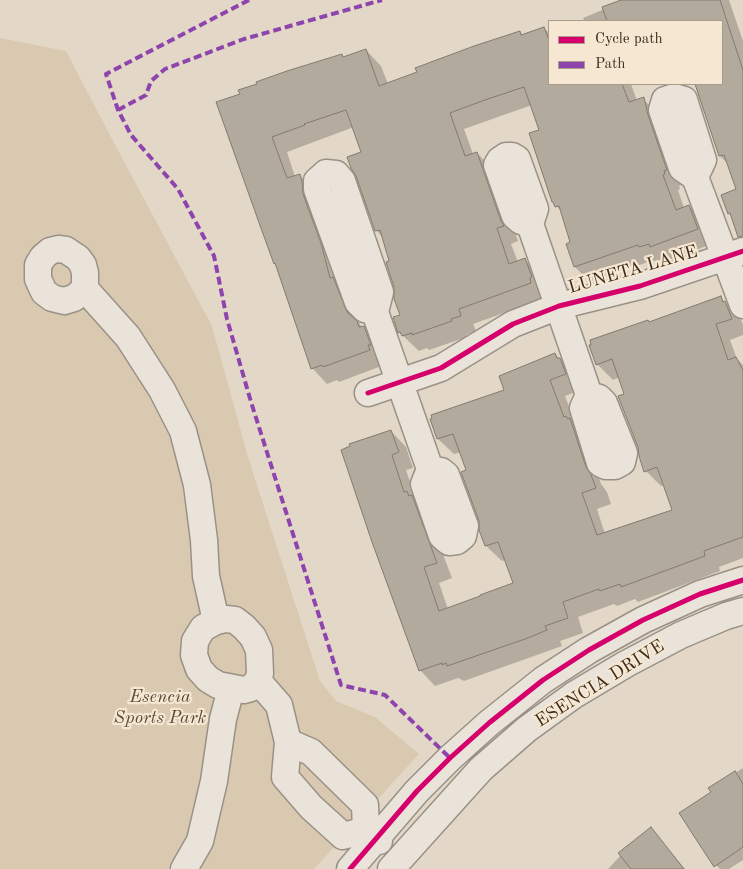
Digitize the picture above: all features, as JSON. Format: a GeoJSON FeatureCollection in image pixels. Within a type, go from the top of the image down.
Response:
{"type":"FeatureCollection","features":[{"type":"Feature","properties":{"kind":"street"},"geometry":{"type":"LineString","coordinates":[[695,177],[734,254],[743,305]]}},
{"type":"Feature","properties":{"kind":"street"},"geometry":{"type":"LineString","coordinates":[[530,224],[589,395]]}},
{"type":"Feature","properties":{"kind":"street"},"geometry":{"type":"LineString","coordinates":[[354,254],[358,302],[365,309],[375,312],[430,469]]}},
{"type":"Feature","properties":{"kind":"street","name":"LUNETA LANE"},"geometry":{"type":"LineString","coordinates":[[368,393],[441,368],[513,324],[559,306],[640,286],[734,254]]}},
{"type":"Feature","properties":{"kind":"street"},"geometry":{"type":"LineString","coordinates":[[85,289],[128,337],[162,390],[183,432],[197,485],[204,540],[206,576],[216,621]]}},
{"type":"Feature","properties":{"kind":"street","name":"ESENCIA DRIVE"},"geometry":{"type":"LineString","coordinates":[[350,869],[371,834],[489,723],[543,680],[589,650],[643,620],[700,594],[743,580]]}},
{"type":"Feature","properties":{"kind":"street","name":"ESENCIA DRIVE"},"geometry":{"type":"LineString","coordinates":[[395,865],[480,769],[535,723],[574,695],[626,664],[681,635],[743,611]]}},
{"type":"Feature","properties":{"kind":"street"},"geometry":{"type":"LineString","coordinates":[[235,620],[253,637],[259,650],[260,673],[258,681],[251,688],[244,690],[218,685],[208,678],[199,669],[194,655],[195,641],[203,628],[216,621],[235,620]]}},
{"type":"Feature","properties":{"kind":"street"},"geometry":{"type":"LineString","coordinates":[[258,681],[280,705],[288,742],[285,777],[311,807],[343,836],[371,834]]}},
{"type":"Feature","properties":{"kind":"street"},"geometry":{"type":"LineString","coordinates":[[184,869],[200,841],[214,781],[223,719],[231,689]]}},
{"type":"Feature","properties":{"kind":"street"},"geometry":{"type":"LineString","coordinates":[[288,742],[311,752],[364,805],[371,834],[395,865]]}},
{"type":"Feature","properties":{"kind":"green space","name":"Esencia Sports Park"},"geometry":{"type":"Polygon","coordinates":[[[0,38],[66,51],[212,326],[248,457],[320,681],[336,701],[375,717],[419,754],[314,869],[0,869],[0,38]]]}},
{"type":"Feature","properties":{"kind":"building"},"geometry":{"type":"Polygon","coordinates":[[[621,0],[720,0],[743,70],[743,236],[738,237],[730,213],[728,214],[721,195],[736,189],[724,155],[719,156],[695,85],[723,85],[723,20],[607,20],[602,7],[621,0]]]}},
{"type":"Feature","properties":{"kind":"building"},"geometry":{"type":"Polygon","coordinates":[[[544,27],[548,37],[548,85],[622,85],[629,102],[644,97],[648,115],[667,170],[664,171],[665,174],[663,175],[676,210],[689,205],[698,229],[650,247],[649,244],[639,247],[638,245],[574,267],[566,244],[570,242],[559,206],[555,207],[552,202],[529,133],[539,130],[524,87],[482,101],[450,113],[465,156],[477,152],[504,226],[497,228],[509,264],[525,258],[532,277],[530,278],[531,283],[459,309],[461,316],[451,319],[452,321],[412,335],[412,333],[402,336],[400,332],[398,333],[393,317],[400,315],[394,299],[394,287],[386,262],[389,261],[380,230],[375,231],[356,176],[347,157],[361,152],[346,110],[304,124],[272,137],[287,178],[300,174],[303,194],[321,243],[330,278],[333,277],[347,312],[357,321],[359,327],[364,326],[371,345],[368,345],[370,350],[323,367],[322,365],[311,369],[275,263],[216,102],[240,94],[238,90],[257,84],[256,82],[342,54],[343,57],[366,49],[379,86],[417,72],[415,68],[474,46],[520,31],[521,35],[544,27]]]}},
{"type":"Feature","properties":{"kind":"building"},"geometry":{"type":"Polygon","coordinates":[[[721,296],[732,319],[716,324],[728,360],[736,357],[743,370],[743,537],[704,551],[705,556],[621,587],[620,584],[600,591],[599,589],[563,602],[568,618],[545,626],[547,630],[528,638],[447,666],[446,663],[442,665],[442,663],[419,671],[341,450],[350,446],[349,444],[391,430],[399,452],[392,455],[404,492],[407,491],[409,496],[412,495],[437,563],[424,567],[439,611],[513,583],[498,542],[485,546],[479,530],[479,521],[461,472],[466,470],[453,434],[437,439],[430,419],[432,418],[431,415],[504,390],[499,376],[555,353],[557,358],[560,358],[566,374],[550,380],[564,417],[570,418],[586,467],[596,488],[582,493],[597,535],[672,510],[657,467],[644,472],[638,447],[618,396],[624,394],[612,359],[596,365],[589,345],[591,345],[590,340],[648,320],[649,322],[721,296]]]}},
{"type":"Feature","properties":{"kind":"building"},"geometry":{"type":"Polygon","coordinates":[[[735,771],[743,784],[743,847],[714,867],[679,813],[711,792],[708,788],[735,771]]]}},
{"type":"Feature","properties":{"kind":"building"},"geometry":{"type":"Polygon","coordinates":[[[651,827],[684,869],[631,869],[618,853],[651,827]]]}},
{"type":"Feature","properties":{"kind":"marked path"},"geometry":{"type":"LineString","coordinates":[[249,0],[106,74],[118,110],[131,135],[178,189],[214,256],[227,319],[251,402],[341,685],[385,695],[450,758]]}},
{"type":"Feature","properties":{"kind":"marked path"},"geometry":{"type":"LineString","coordinates":[[118,110],[146,95],[151,81],[165,69],[244,39],[382,0]]}},
{"type":"Feature","properties":{"kind":"cycle path"},"geometry":{"type":"LineString","coordinates":[[368,393],[441,368],[513,324],[559,306],[640,286],[743,251]]}},
{"type":"Feature","properties":{"kind":"cycle path"},"geometry":{"type":"LineString","coordinates":[[350,869],[417,791],[450,758],[489,723],[543,680],[589,650],[643,620],[700,594],[743,580]]}}]}
